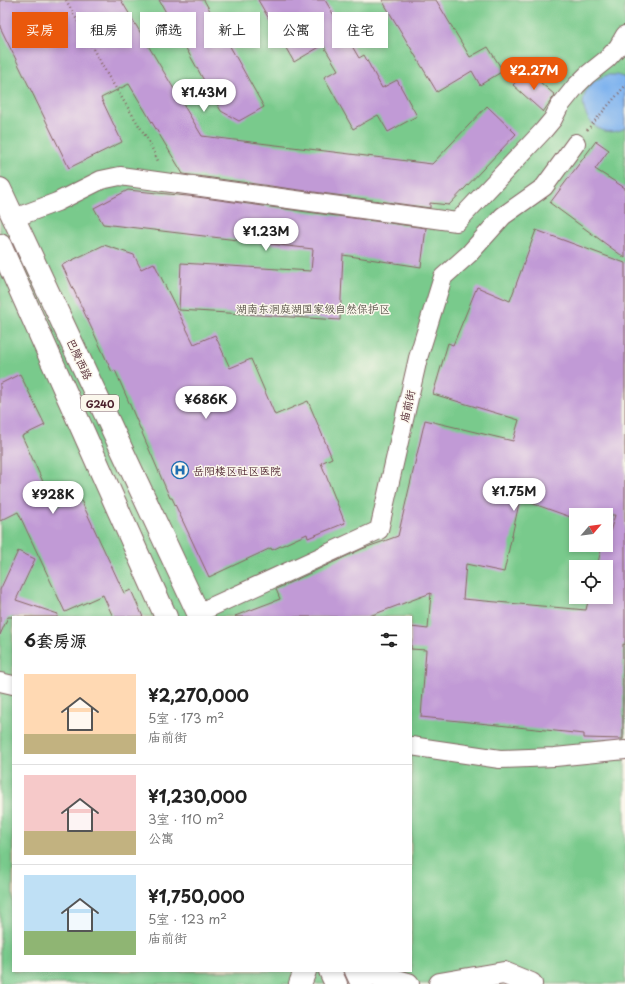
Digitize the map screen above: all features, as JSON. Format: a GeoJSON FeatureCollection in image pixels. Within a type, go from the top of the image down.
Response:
{"type":"FeatureCollection","features":[{"type":"Feature","properties":{"kind":"main road","name":"巴陵西路"},"geometry":{"type":"LineString","coordinates":[[0,189],[199,615]]}},
{"type":"Feature","properties":{"kind":"main road","name":"G240"},"geometry":{"type":"LineString","coordinates":[[0,245],[166,616]]}},
{"type":"Feature","properties":{"kind":"main road"},"geometry":{"type":"LineString","coordinates":[[300,984],[304,972]]}},
{"type":"Feature","properties":{"kind":"main road"},"geometry":{"type":"LineString","coordinates":[[330,972],[336,984]]}},
{"type":"Feature","properties":{"kind":"main road"},"geometry":{"type":"LineString","coordinates":[[356,972],[362,984]]}},
{"type":"Feature","properties":{"kind":"main road"},"geometry":{"type":"LineString","coordinates":[[374,972],[376,975],[408,984]]}},
{"type":"Feature","properties":{"kind":"main road"},"geometry":{"type":"LineString","coordinates":[[440,984],[504,973],[531,984]]}},
{"type":"Feature","properties":{"kind":"main road"},"geometry":{"type":"LineString","coordinates":[[477,984],[504,973]]}},
{"type":"Feature","properties":{"kind":"street"},"geometry":{"type":"LineString","coordinates":[[14,218],[57,202],[100,180],[120,176],[457,222],[543,131],[576,86],[607,59],[618,47],[625,35]]}},
{"type":"Feature","properties":{"kind":"street","name":"庙前街"},"geometry":{"type":"LineString","coordinates":[[199,615],[379,530],[418,358],[443,277],[469,254],[503,216],[544,187],[576,143]]}},
{"type":"Feature","properties":{"kind":"street"},"geometry":{"type":"LineString","coordinates":[[0,682],[12,685]]}},
{"type":"Feature","properties":{"kind":"street"},"geometry":{"type":"LineString","coordinates":[[412,746],[500,759],[555,757],[625,750]]}},
{"type":"Feature","properties":{"kind":"path"},"geometry":{"type":"LineString","coordinates":[[66,0],[107,74],[148,140],[169,183]]}},
{"type":"Feature","properties":{"kind":"path"},"geometry":{"type":"LineString","coordinates":[[576,143],[625,86]]}},
{"type":"Feature","properties":{"kind":"green space","name":"湖南东洞庭湖国家级自然保护区"},"geometry":{"type":"Polygon","coordinates":[[[0,0],[625,0],[625,984],[0,984],[0,0]]]}},
{"type":"Feature","properties":{"kind":"water"},"geometry":{"type":"Polygon","coordinates":[[[608,75],[617,75],[625,78],[625,128],[613,132],[601,130],[592,123],[586,114],[583,103],[586,92],[594,82],[608,75]]]}},
{"type":"Feature","properties":{"kind":"building"},"geometry":{"type":"Polygon","coordinates":[[[0,0],[121,0],[128,12],[76,12],[76,48],[132,48],[132,18],[140,32],[140,48],[150,48],[202,136],[432,164],[487,106],[516,134],[449,205],[430,203],[430,208],[183,174],[129,84],[101,98],[122,142],[69,168],[0,27],[0,0]]]}},
{"type":"Feature","properties":{"kind":"building"},"geometry":{"type":"Polygon","coordinates":[[[159,0],[204,0],[211,12],[204,12],[204,48],[231,48],[264,107],[239,121],[221,111],[186,48],[196,48],[196,12],[166,12],[159,0]]]}},
{"type":"Feature","properties":{"kind":"building"},"geometry":{"type":"Polygon","coordinates":[[[258,0],[325,0],[332,12],[332,48],[353,48],[359,58],[364,55],[382,88],[397,80],[417,116],[388,132],[378,115],[353,129],[324,77],[338,70],[324,47],[324,12],[268,12],[268,17],[258,0]]]}},
{"type":"Feature","properties":{"kind":"building"},"geometry":{"type":"Polygon","coordinates":[[[382,0],[436,0],[470,57],[488,47],[503,71],[480,85],[472,71],[437,92],[382,0]]]}},
{"type":"Feature","properties":{"kind":"building"},"geometry":{"type":"Polygon","coordinates":[[[286,48],[318,48],[294,62],[286,48]]]}},
{"type":"Feature","properties":{"kind":"building"},"geometry":{"type":"Polygon","coordinates":[[[526,70],[555,95],[543,112],[513,85],[526,70]]]}},
{"type":"Feature","properties":{"kind":"building"},"geometry":{"type":"Polygon","coordinates":[[[596,141],[609,150],[595,169],[625,188],[625,258],[550,203],[596,141]]]}},
{"type":"Feature","properties":{"kind":"building"},"geometry":{"type":"Polygon","coordinates":[[[128,190],[197,197],[426,228],[421,267],[343,255],[340,320],[179,310],[181,263],[311,271],[313,249],[103,224],[94,208],[128,190]]]}},
{"type":"Feature","properties":{"kind":"building"},"geometry":{"type":"Polygon","coordinates":[[[536,230],[625,263],[625,645],[623,644],[623,739],[584,738],[584,734],[421,717],[426,650],[412,649],[412,627],[428,629],[431,593],[370,616],[235,616],[280,599],[276,589],[362,549],[398,536],[425,420],[513,441],[519,420],[433,394],[448,343],[453,345],[477,287],[510,301],[536,230]],[[520,499],[504,572],[466,564],[463,599],[586,610],[587,604],[613,604],[613,560],[599,560],[600,552],[613,552],[613,522],[615,515],[613,515],[613,508],[569,508],[569,516],[520,499]]]}},
{"type":"Feature","properties":{"kind":"building"},"geometry":{"type":"Polygon","coordinates":[[[104,245],[134,255],[141,269],[154,263],[194,344],[215,335],[230,368],[251,359],[275,415],[308,401],[332,458],[321,463],[345,523],[308,538],[307,534],[272,550],[271,548],[209,577],[172,498],[170,498],[115,370],[112,372],[62,265],[104,245]]]}},
{"type":"Feature","properties":{"kind":"building"},"geometry":{"type":"Polygon","coordinates":[[[20,374],[45,425],[22,436],[55,508],[79,496],[124,593],[131,590],[143,616],[113,616],[103,595],[65,612],[18,512],[0,521],[0,384],[20,374]]]}},
{"type":"Feature","properties":{"kind":"building"},"geometry":{"type":"Polygon","coordinates":[[[18,551],[35,559],[16,600],[58,614],[57,616],[8,617],[0,635],[0,590],[18,551]]]}},
{"type":"Feature","properties":{"kind":"place","name":"岳阳楼区社区医院"},"geometry":{"type":"Point","coordinates":[180,470]}}]}
